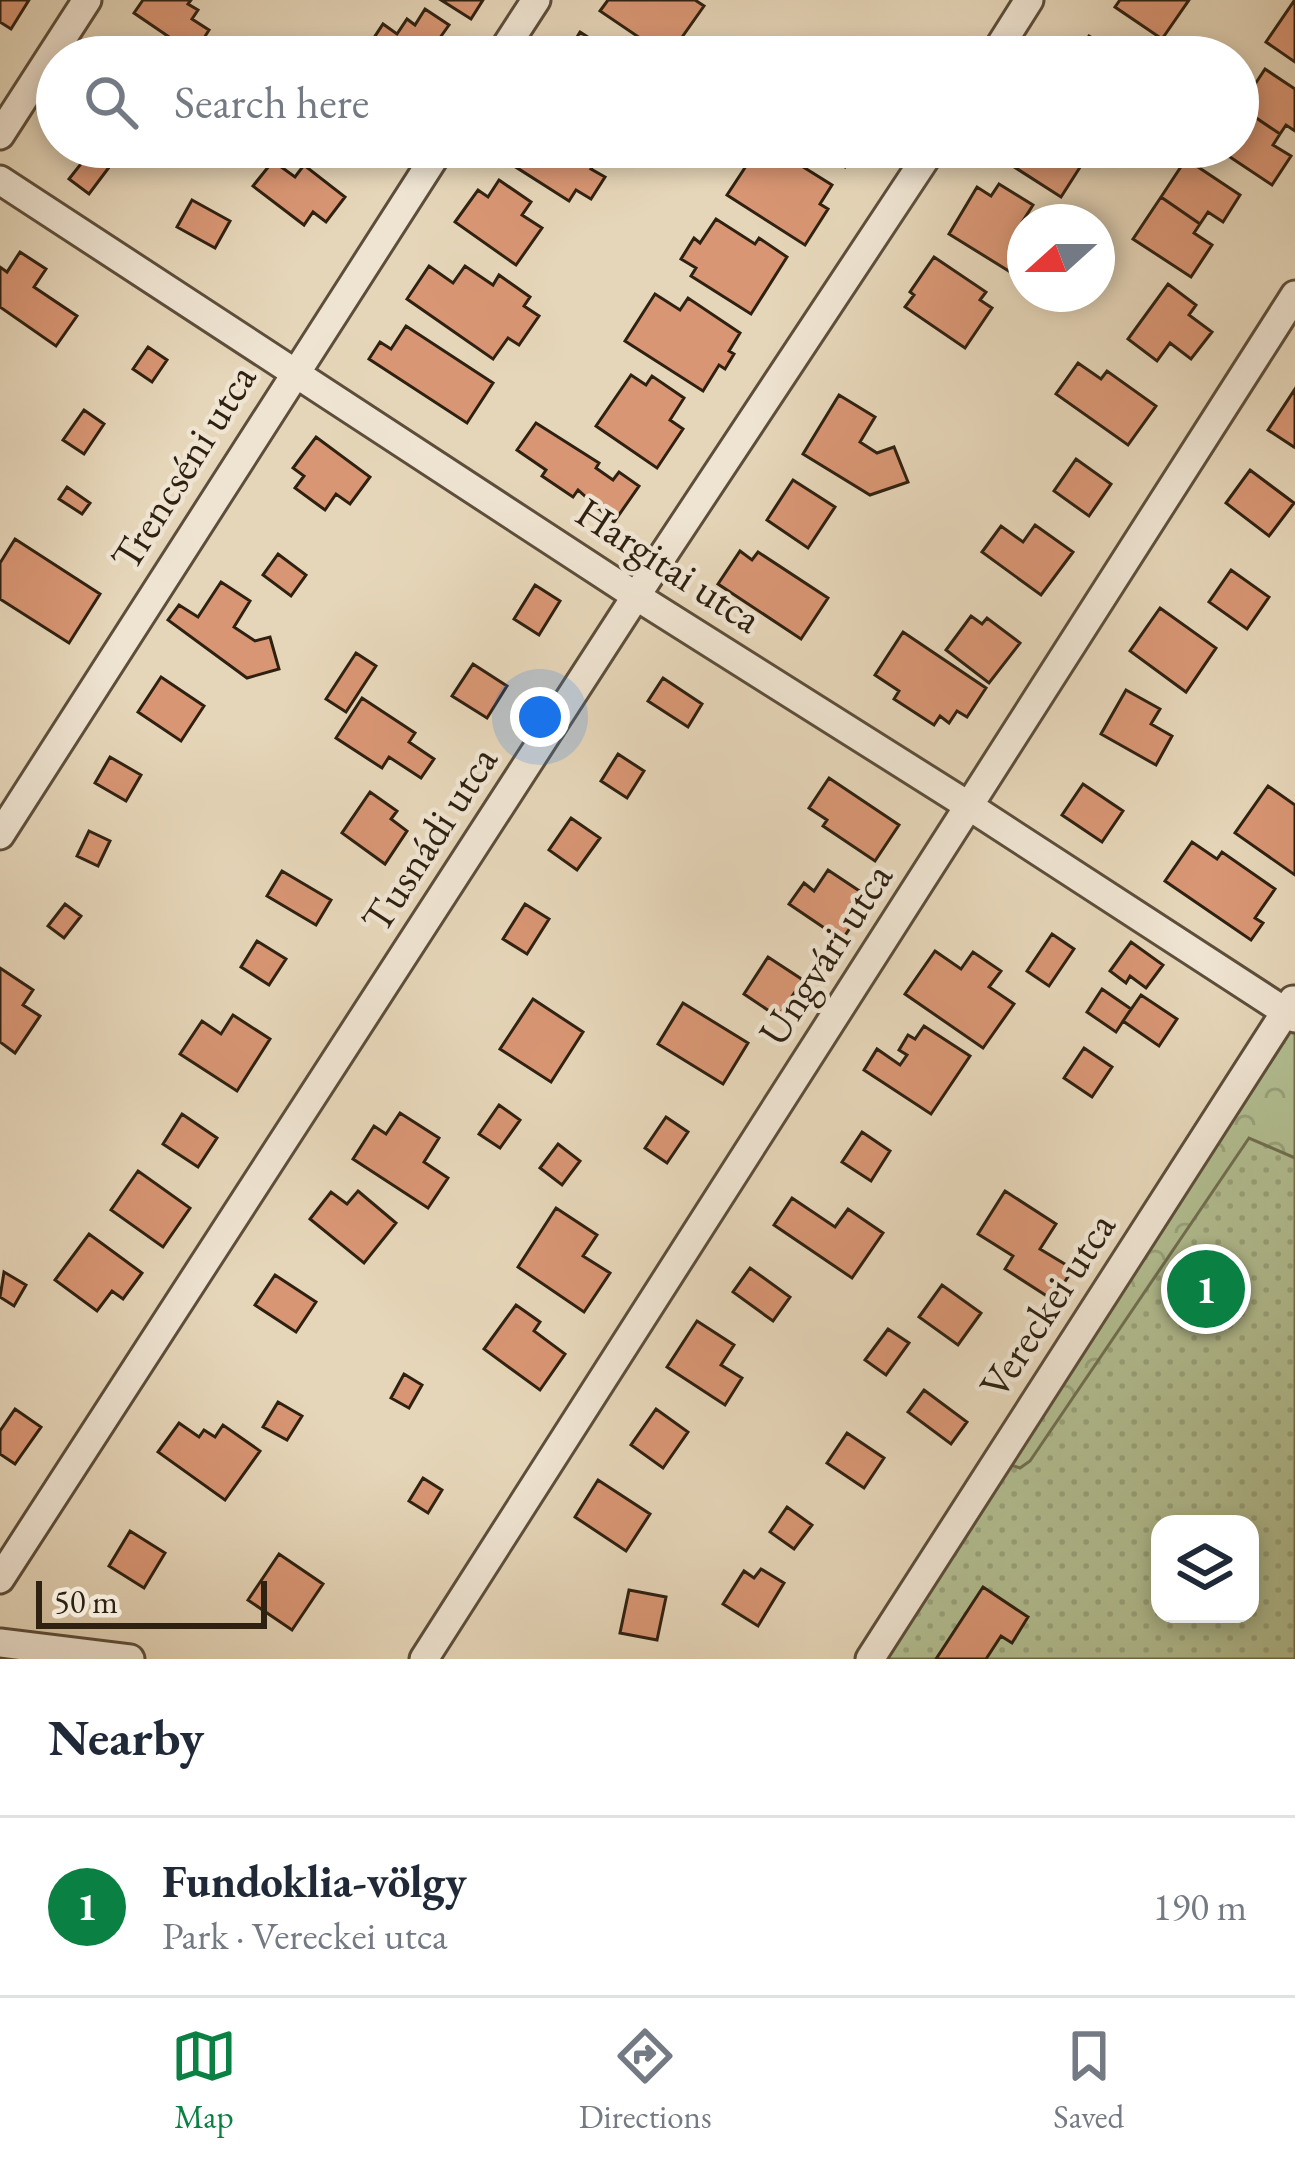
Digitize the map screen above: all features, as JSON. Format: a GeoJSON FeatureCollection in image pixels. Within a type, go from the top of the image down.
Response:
{"type":"FeatureCollection","features":[{"type":"Feature","properties":{"kind":"street"},"geometry":{"type":"LineString","coordinates":[[64,36],[87,0]]}},
{"type":"Feature","properties":{"kind":"street"},"geometry":{"type":"LineString","coordinates":[[513,36],[536,0]]}},
{"type":"Feature","properties":{"kind":"street"},"geometry":{"type":"LineString","coordinates":[[1007,36],[1030,0]]}},
{"type":"Feature","properties":{"kind":"street"},"geometry":{"type":"LineString","coordinates":[[0,135],[36,79]]}},
{"type":"Feature","properties":{"kind":"street","name":"Trencséni utca"},"geometry":{"type":"LineString","coordinates":[[0,835],[426,168]]}},
{"type":"Feature","properties":{"kind":"street","name":"Tusnádi utca"},"geometry":{"type":"LineString","coordinates":[[0,1579],[918,168]]}},
{"type":"Feature","properties":{"kind":"street","name":"Hargitai utca"},"geometry":{"type":"LineString","coordinates":[[0,180],[636,596],[1292,1009]]}},
{"type":"Feature","properties":{"kind":"street","name":"Ungvári utca"},"geometry":{"type":"LineString","coordinates":[[424,1659],[1295,295]]}},
{"type":"Feature","properties":{"kind":"street","name":"Vereckei utca"},"geometry":{"type":"LineString","coordinates":[[870,1659],[1292,1009]]}},
{"type":"Feature","properties":{"kind":"street"},"geometry":{"type":"LineString","coordinates":[[0,1643],[130,1659]]}},
{"type":"Feature","properties":{"kind":"green space"},"geometry":{"type":"Polygon","coordinates":[[[1286,1025],[1295,1031],[1295,1158],[1249,1138],[1030,1461],[1020,1468],[1005,1463],[1286,1025]]]}},
{"type":"Feature","properties":{"kind":"green space"},"geometry":{"type":"Polygon","coordinates":[[[1295,1031],[1295,1659],[880,1659],[1295,1031]]]}},
{"type":"Feature","properties":{"kind":"building"},"geometry":{"type":"Polygon","coordinates":[[[0,0],[29,0],[11,29],[0,22],[0,0]]]}},
{"type":"Feature","properties":{"kind":"building"},"geometry":{"type":"Polygon","coordinates":[[[143,0],[191,0],[188,4],[198,10],[192,19],[209,30],[205,36],[168,36],[134,13],[143,0]]]}},
{"type":"Feature","properties":{"kind":"building"},"geometry":{"type":"Polygon","coordinates":[[[441,0],[483,0],[471,19],[441,0]]]}},
{"type":"Feature","properties":{"kind":"building"},"geometry":{"type":"Polygon","coordinates":[[[608,0],[695,0],[704,6],[683,36],[637,36],[600,11],[608,0]]]}},
{"type":"Feature","properties":{"kind":"building"},"geometry":{"type":"Polygon","coordinates":[[[1120,0],[1189,0],[1164,36],[1115,7],[1120,0]]]}},
{"type":"Feature","properties":{"kind":"building"},"geometry":{"type":"Polygon","coordinates":[[[1295,2],[1295,62],[1266,42],[1295,2]]]}},
{"type":"Feature","properties":{"kind":"building"},"geometry":{"type":"Polygon","coordinates":[[[425,9],[449,25],[441,36],[375,36],[383,24],[397,34],[407,19],[415,25],[425,9]]]}},
{"type":"Feature","properties":{"kind":"building"},"geometry":{"type":"Polygon","coordinates":[[[1265,69],[1295,89],[1295,131],[1286,125],[1280,134],[1259,120],[1259,78],[1265,69]]]}},
{"type":"Feature","properties":{"kind":"building"},"geometry":{"type":"Polygon","coordinates":[[[1259,120],[1280,134],[1273,145],[1291,156],[1272,185],[1246,168],[1259,168],[1259,120]]]}},
{"type":"Feature","properties":{"kind":"building"},"geometry":{"type":"Polygon","coordinates":[[[78,168],[108,168],[89,194],[69,179],[78,168]]]}},
{"type":"Feature","properties":{"kind":"building"},"geometry":{"type":"Polygon","coordinates":[[[267,168],[283,168],[295,177],[308,168],[345,197],[326,222],[313,212],[304,225],[253,186],[267,168]]]}},
{"type":"Feature","properties":{"kind":"building"},"geometry":{"type":"Polygon","coordinates":[[[517,168],[592,168],[605,177],[591,199],[576,190],[569,201],[517,168]]]}},
{"type":"Feature","properties":{"kind":"building"},"geometry":{"type":"Polygon","coordinates":[[[745,168],[805,168],[832,185],[820,204],[828,209],[805,245],[727,195],[745,168]]]}},
{"type":"Feature","properties":{"kind":"building"},"geometry":{"type":"Polygon","coordinates":[[[1016,168],[1080,168],[1061,197],[1016,168]]]}},
{"type":"Feature","properties":{"kind":"building"},"geometry":{"type":"Polygon","coordinates":[[[1180,168],[1200,168],[1240,195],[1223,222],[1208,212],[1200,224],[1161,197],[1180,168]]]}},
{"type":"Feature","properties":{"kind":"building"},"geometry":{"type":"Polygon","coordinates":[[[499,180],[531,202],[522,215],[542,228],[516,265],[455,222],[478,190],[488,197],[499,180]]]}},
{"type":"Feature","properties":{"kind":"building"},"geometry":{"type":"Polygon","coordinates":[[[999,184],[1031,204],[1007,204],[1007,270],[949,234],[977,187],[991,196],[999,184]]]}},
{"type":"Feature","properties":{"kind":"building"},"geometry":{"type":"Polygon","coordinates":[[[1161,197],[1200,224],[1194,233],[1212,245],[1191,277],[1133,239],[1161,197]]]}},
{"type":"Feature","properties":{"kind":"building"},"geometry":{"type":"Polygon","coordinates":[[[192,200],[230,221],[215,248],[177,227],[192,200]]]}},
{"type":"Feature","properties":{"kind":"building"},"geometry":{"type":"Polygon","coordinates":[[[716,219],[755,244],[759,238],[787,257],[751,314],[691,276],[696,268],[681,259],[694,238],[700,243],[716,219]]]}},
{"type":"Feature","properties":{"kind":"building"},"geometry":{"type":"Polygon","coordinates":[[[20,252],[46,269],[34,287],[77,316],[56,346],[0,307],[0,267],[7,272],[20,252]]]}},
{"type":"Feature","properties":{"kind":"building"},"geometry":{"type":"Polygon","coordinates":[[[934,257],[986,292],[980,300],[992,308],[965,348],[905,307],[934,257]]]}},
{"type":"Feature","properties":{"kind":"building"},"geometry":{"type":"Polygon","coordinates":[[[429,266],[453,283],[465,266],[493,285],[499,275],[530,297],[524,306],[539,316],[519,345],[508,338],[493,359],[407,299],[429,266]]]}},
{"type":"Feature","properties":{"kind":"building"},"geometry":{"type":"Polygon","coordinates":[[[1168,284],[1196,305],[1189,315],[1212,332],[1191,359],[1170,343],[1157,361],[1128,339],[1168,284]]]}},
{"type":"Feature","properties":{"kind":"building"},"geometry":{"type":"Polygon","coordinates":[[[655,294],[680,310],[688,298],[740,333],[725,369],[719,365],[703,391],[625,341],[655,294]]]}},
{"type":"Feature","properties":{"kind":"building"},"geometry":{"type":"Polygon","coordinates":[[[406,326],[493,383],[467,423],[369,359],[380,342],[391,349],[406,326]]]}},
{"type":"Feature","properties":{"kind":"building"},"geometry":{"type":"Polygon","coordinates":[[[148,347],[167,360],[152,382],[133,369],[148,347]]]}},
{"type":"Feature","properties":{"kind":"building"},"geometry":{"type":"Polygon","coordinates":[[[1078,363],[1101,379],[1107,371],[1156,406],[1128,445],[1056,394],[1078,363]]]}},
{"type":"Feature","properties":{"kind":"building"},"geometry":{"type":"Polygon","coordinates":[[[631,375],[646,385],[652,376],[684,398],[670,420],[683,429],[657,468],[596,426],[631,375]]]}},
{"type":"Feature","properties":{"kind":"building"},"geometry":{"type":"Polygon","coordinates":[[[1295,389],[1295,445],[1294,447],[1268,430],[1295,389]]]}},
{"type":"Feature","properties":{"kind":"building"},"geometry":{"type":"Polygon","coordinates":[[[839,395],[875,417],[860,442],[877,453],[894,447],[908,482],[870,495],[803,454],[839,395]]]}},
{"type":"Feature","properties":{"kind":"building"},"geometry":{"type":"Polygon","coordinates":[[[84,410],[104,424],[84,454],[63,440],[84,410]]]}},
{"type":"Feature","properties":{"kind":"building"},"geometry":{"type":"Polygon","coordinates":[[[536,423],[599,463],[596,468],[613,480],[619,472],[639,486],[614,522],[578,490],[573,497],[542,476],[546,470],[517,450],[536,423]]]}},
{"type":"Feature","properties":{"kind":"building"},"geometry":{"type":"Polygon","coordinates":[[[316,437],[370,477],[350,504],[336,494],[325,510],[295,488],[304,476],[293,468],[316,437]]]}},
{"type":"Feature","properties":{"kind":"building"},"geometry":{"type":"Polygon","coordinates":[[[1076,459],[1111,484],[1089,516],[1054,491],[1076,459]]]}},
{"type":"Feature","properties":{"kind":"building"},"geometry":{"type":"Polygon","coordinates":[[[1250,470],[1294,503],[1269,536],[1226,503],[1250,470]]]}},
{"type":"Feature","properties":{"kind":"building"},"geometry":{"type":"Polygon","coordinates":[[[793,480],[835,507],[808,548],[767,520],[793,480]]]}},
{"type":"Feature","properties":{"kind":"building"},"geometry":{"type":"Polygon","coordinates":[[[67,487],[90,503],[82,514],[59,499],[67,487]]]}},
{"type":"Feature","properties":{"kind":"building"},"geometry":{"type":"Polygon","coordinates":[[[1035,525],[1073,552],[1041,595],[982,552],[1001,526],[1023,542],[1035,525]]]}},
{"type":"Feature","properties":{"kind":"building"},"geometry":{"type":"Polygon","coordinates":[[[15,539],[100,594],[69,643],[0,599],[0,563],[15,539]]]}},
{"type":"Feature","properties":{"kind":"building"},"geometry":{"type":"Polygon","coordinates":[[[740,551],[752,560],[758,552],[828,598],[801,639],[718,584],[740,551]]]}},
{"type":"Feature","properties":{"kind":"building"},"geometry":{"type":"Polygon","coordinates":[[[278,554],[306,575],[291,596],[263,575],[278,554]]]}},
{"type":"Feature","properties":{"kind":"building"},"geometry":{"type":"Polygon","coordinates":[[[1231,570],[1269,597],[1247,629],[1209,602],[1231,570]]]}},
{"type":"Feature","properties":{"kind":"building"},"geometry":{"type":"Polygon","coordinates":[[[221,582],[250,601],[234,627],[255,641],[270,637],[279,669],[247,678],[168,620],[179,605],[198,617],[221,582]]]}},
{"type":"Feature","properties":{"kind":"building"},"geometry":{"type":"Polygon","coordinates":[[[535,585],[560,601],[539,635],[514,619],[535,585]]]}},
{"type":"Feature","properties":{"kind":"building"},"geometry":{"type":"Polygon","coordinates":[[[1160,608],[1216,648],[1186,692],[1130,651],[1160,608]]]}},
{"type":"Feature","properties":{"kind":"building"},"geometry":{"type":"Polygon","coordinates":[[[971,616],[982,624],[987,618],[1020,643],[989,683],[946,650],[971,616]]]}},
{"type":"Feature","properties":{"kind":"building"},"geometry":{"type":"Polygon","coordinates":[[[903,632],[986,688],[967,717],[957,711],[949,723],[940,716],[934,725],[894,699],[899,691],[875,675],[903,632]]]}},
{"type":"Feature","properties":{"kind":"building"},"geometry":{"type":"Polygon","coordinates":[[[356,653],[376,666],[346,712],[326,699],[356,653]]]}},
{"type":"Feature","properties":{"kind":"building"},"geometry":{"type":"Polygon","coordinates":[[[473,664],[507,686],[487,718],[452,696],[473,664]]]}},
{"type":"Feature","properties":{"kind":"building"},"geometry":{"type":"Polygon","coordinates":[[[161,677],[204,706],[181,741],[138,712],[161,677]]]}},
{"type":"Feature","properties":{"kind":"building"},"geometry":{"type":"Polygon","coordinates":[[[663,678],[702,704],[688,727],[648,701],[663,678]]]}},
{"type":"Feature","properties":{"kind":"building"},"geometry":{"type":"Polygon","coordinates":[[[1126,690],[1160,709],[1151,724],[1172,736],[1156,765],[1101,734],[1126,690]]]}},
{"type":"Feature","properties":{"kind":"building"},"geometry":{"type":"Polygon","coordinates":[[[362,698],[415,733],[409,742],[434,759],[421,778],[389,757],[382,768],[336,738],[362,698]]]}},
{"type":"Feature","properties":{"kind":"building"},"geometry":{"type":"Polygon","coordinates":[[[618,754],[644,771],[627,798],[601,781],[618,754]]]}},
{"type":"Feature","properties":{"kind":"building"},"geometry":{"type":"Polygon","coordinates":[[[110,757],[141,775],[126,801],[95,783],[110,757]]]}},
{"type":"Feature","properties":{"kind":"building"},"geometry":{"type":"Polygon","coordinates":[[[829,778],[899,825],[875,861],[823,826],[827,820],[809,808],[829,778]]]}},
{"type":"Feature","properties":{"kind":"building"},"geometry":{"type":"Polygon","coordinates":[[[1083,784],[1123,811],[1102,842],[1062,815],[1083,784]]]}},
{"type":"Feature","properties":{"kind":"building"},"geometry":{"type":"Polygon","coordinates":[[[1268,786],[1295,805],[1295,875],[1235,833],[1268,786]]]}},
{"type":"Feature","properties":{"kind":"building"},"geometry":{"type":"Polygon","coordinates":[[[370,792],[397,811],[391,819],[407,831],[385,864],[342,833],[370,792]]]}},
{"type":"Feature","properties":{"kind":"building"},"geometry":{"type":"Polygon","coordinates":[[[571,818],[600,838],[577,870],[549,850],[571,818]]]}},
{"type":"Feature","properties":{"kind":"building"},"geometry":{"type":"Polygon","coordinates":[[[89,831],[110,841],[98,866],[77,856],[89,831]]]}},
{"type":"Feature","properties":{"kind":"building"},"geometry":{"type":"Polygon","coordinates":[[[1192,842],[1217,859],[1222,852],[1275,889],[1255,918],[1263,923],[1251,940],[1165,881],[1192,842]]]}},
{"type":"Feature","properties":{"kind":"building"},"geometry":{"type":"Polygon","coordinates":[[[828,870],[870,898],[842,940],[789,904],[804,883],[814,891],[828,870]]]}},
{"type":"Feature","properties":{"kind":"building"},"geometry":{"type":"Polygon","coordinates":[[[282,871],[331,900],[316,925],[267,896],[282,871]]]}},
{"type":"Feature","properties":{"kind":"building"},"geometry":{"type":"Polygon","coordinates":[[[65,904],[81,916],[64,938],[48,926],[65,904]]]}},
{"type":"Feature","properties":{"kind":"building"},"geometry":{"type":"Polygon","coordinates":[[[525,904],[549,919],[527,954],[503,939],[525,904]]]}},
{"type":"Feature","properties":{"kind":"building"},"geometry":{"type":"Polygon","coordinates":[[[1052,934],[1074,949],[1049,986],[1027,971],[1052,934]]]}},
{"type":"Feature","properties":{"kind":"building"},"geometry":{"type":"Polygon","coordinates":[[[257,941],[286,959],[269,985],[241,967],[257,941]]]}},
{"type":"Feature","properties":{"kind":"building"},"geometry":{"type":"Polygon","coordinates":[[[1131,942],[1163,965],[1146,988],[1130,976],[1126,983],[1110,971],[1131,942]]]}},
{"type":"Feature","properties":{"kind":"building"},"geometry":{"type":"Polygon","coordinates":[[[935,951],[961,969],[973,952],[1001,971],[989,987],[1014,1004],[983,1048],[905,994],[935,951]]]}},
{"type":"Feature","properties":{"kind":"building"},"geometry":{"type":"Polygon","coordinates":[[[768,957],[803,980],[778,1017],[744,994],[768,957]]]}},
{"type":"Feature","properties":{"kind":"building"},"geometry":{"type":"Polygon","coordinates":[[[0,968],[33,990],[23,1005],[40,1016],[15,1053],[0,1042],[0,968]]]}},
{"type":"Feature","properties":{"kind":"building"},"geometry":{"type":"Polygon","coordinates":[[[1102,989],[1131,1009],[1116,1032],[1087,1012],[1102,989]]]}},
{"type":"Feature","properties":{"kind":"building"},"geometry":{"type":"Polygon","coordinates":[[[1141,995],[1177,1019],[1159,1046],[1123,1021],[1141,995]]]}},
{"type":"Feature","properties":{"kind":"building"},"geometry":{"type":"Polygon","coordinates":[[[533,999],[583,1032],[551,1082],[500,1049],[533,999]]]}},
{"type":"Feature","properties":{"kind":"building"},"geometry":{"type":"Polygon","coordinates":[[[683,1003],[748,1043],[723,1084],[658,1044],[683,1003]]]}},
{"type":"Feature","properties":{"kind":"building"},"geometry":{"type":"Polygon","coordinates":[[[233,1015],[270,1039],[237,1091],[180,1054],[202,1021],[221,1034],[233,1015]]]}},
{"type":"Feature","properties":{"kind":"building"},"geometry":{"type":"Polygon","coordinates":[[[924,1026],[970,1056],[931,1114],[864,1070],[877,1049],[900,1065],[907,1055],[899,1050],[908,1035],[915,1039],[924,1026]]]}},
{"type":"Feature","properties":{"kind":"building"},"geometry":{"type":"Polygon","coordinates":[[[1084,1048],[1112,1067],[1092,1097],[1064,1078],[1084,1048]]]}},
{"type":"Feature","properties":{"kind":"building"},"geometry":{"type":"Polygon","coordinates":[[[499,1105],[520,1120],[500,1148],[479,1134],[499,1105]]]}},
{"type":"Feature","properties":{"kind":"building"},"geometry":{"type":"Polygon","coordinates":[[[400,1113],[439,1138],[424,1162],[448,1178],[428,1208],[353,1159],[374,1126],[386,1134],[400,1113]]]}},
{"type":"Feature","properties":{"kind":"building"},"geometry":{"type":"Polygon","coordinates":[[[182,1114],[217,1138],[198,1167],[163,1144],[182,1114]]]}},
{"type":"Feature","properties":{"kind":"building"},"geometry":{"type":"Polygon","coordinates":[[[666,1117],[688,1132],[667,1163],[645,1148],[666,1117]]]}},
{"type":"Feature","properties":{"kind":"building"},"geometry":{"type":"Polygon","coordinates":[[[862,1132],[890,1151],[871,1181],[842,1162],[862,1132]]]}},
{"type":"Feature","properties":{"kind":"building"},"geometry":{"type":"Polygon","coordinates":[[[558,1144],[580,1161],[562,1185],[540,1168],[558,1144]]]}},
{"type":"Feature","properties":{"kind":"building"},"geometry":{"type":"Polygon","coordinates":[[[138,1171],[190,1208],[163,1247],[111,1210],[138,1171]]]}},
{"type":"Feature","properties":{"kind":"building"},"geometry":{"type":"Polygon","coordinates":[[[358,1191],[396,1223],[364,1263],[310,1219],[331,1192],[347,1204],[358,1191]]]}},
{"type":"Feature","properties":{"kind":"building"},"geometry":{"type":"Polygon","coordinates":[[[1005,1191],[1056,1224],[1040,1249],[1073,1269],[1053,1300],[1005,1269],[1013,1256],[978,1234],[1005,1191]]]}},
{"type":"Feature","properties":{"kind":"building"},"geometry":{"type":"Polygon","coordinates":[[[792,1198],[835,1227],[848,1209],[883,1233],[852,1278],[774,1225],[792,1198]]]}},
{"type":"Feature","properties":{"kind":"building"},"geometry":{"type":"Polygon","coordinates":[[[556,1208],[597,1235],[583,1256],[610,1273],[584,1312],[518,1267],[556,1208]]]}},
{"type":"Feature","properties":{"kind":"building"},"geometry":{"type":"Polygon","coordinates":[[[89,1234],[142,1273],[123,1299],[112,1291],[97,1311],[55,1280],[89,1234]]]}},
{"type":"Feature","properties":{"kind":"building"},"geometry":{"type":"Polygon","coordinates":[[[750,1268],[790,1297],[773,1321],[733,1292],[750,1268]]]}},
{"type":"Feature","properties":{"kind":"building"},"geometry":{"type":"Polygon","coordinates":[[[4,1272],[26,1285],[14,1306],[0,1297],[4,1272]]]}},
{"type":"Feature","properties":{"kind":"building"},"geometry":{"type":"Polygon","coordinates":[[[275,1275],[316,1302],[296,1332],[255,1305],[275,1275]]]}},
{"type":"Feature","properties":{"kind":"building"},"geometry":{"type":"Polygon","coordinates":[[[942,1285],[981,1313],[958,1345],[919,1317],[942,1285]]]}},
{"type":"Feature","properties":{"kind":"building"},"geometry":{"type":"Polygon","coordinates":[[[516,1305],[540,1322],[534,1331],[565,1354],[540,1390],[484,1349],[516,1305]]]}},
{"type":"Feature","properties":{"kind":"building"},"geometry":{"type":"Polygon","coordinates":[[[697,1321],[734,1345],[721,1365],[742,1378],[725,1405],[667,1367],[697,1321]]]}},
{"type":"Feature","properties":{"kind":"building"},"geometry":{"type":"Polygon","coordinates":[[[888,1329],[909,1343],[886,1375],[865,1360],[888,1329]]]}},
{"type":"Feature","properties":{"kind":"building"},"geometry":{"type":"Polygon","coordinates":[[[404,1374],[422,1385],[409,1408],[391,1398],[404,1374]]]}},
{"type":"Feature","properties":{"kind":"building"},"geometry":{"type":"Polygon","coordinates":[[[924,1390],[967,1422],[951,1444],[908,1412],[924,1390]]]}},
{"type":"Feature","properties":{"kind":"building"},"geometry":{"type":"Polygon","coordinates":[[[278,1402],[302,1416],[287,1440],[263,1427],[278,1402]]]}},
{"type":"Feature","properties":{"kind":"building"},"geometry":{"type":"Polygon","coordinates":[[[15,1409],[41,1427],[15,1464],[0,1454],[0,1431],[15,1409]]]}},
{"type":"Feature","properties":{"kind":"building"},"geometry":{"type":"Polygon","coordinates":[[[656,1409],[688,1432],[663,1468],[631,1445],[656,1409]]]}},
{"type":"Feature","properties":{"kind":"building"},"geometry":{"type":"Polygon","coordinates":[[[179,1423],[199,1437],[204,1430],[215,1437],[223,1425],[260,1451],[225,1500],[158,1452],[179,1423]]]}},
{"type":"Feature","properties":{"kind":"building"},"geometry":{"type":"Polygon","coordinates":[[[847,1433],[884,1458],[864,1488],[827,1463],[847,1433]]]}},
{"type":"Feature","properties":{"kind":"building"},"geometry":{"type":"Polygon","coordinates":[[[423,1478],[442,1490],[428,1513],[409,1501],[423,1478]]]}},
{"type":"Feature","properties":{"kind":"building"},"geometry":{"type":"Polygon","coordinates":[[[598,1480],[650,1514],[626,1551],[575,1517],[598,1480]]]}},
{"type":"Feature","properties":{"kind":"building"},"geometry":{"type":"Polygon","coordinates":[[[787,1507],[812,1525],[794,1549],[770,1532],[787,1507]]]}},
{"type":"Feature","properties":{"kind":"building"},"geometry":{"type":"Polygon","coordinates":[[[130,1531],[165,1553],[144,1588],[109,1566],[130,1531]]]}},
{"type":"Feature","properties":{"kind":"building"},"geometry":{"type":"Polygon","coordinates":[[[279,1554],[323,1584],[292,1630],[248,1600],[279,1554]]]}},
{"type":"Feature","properties":{"kind":"building"},"geometry":{"type":"Polygon","coordinates":[[[761,1569],[784,1583],[758,1626],[723,1604],[744,1571],[754,1578],[761,1569]]]}},
{"type":"Feature","properties":{"kind":"building"},"geometry":{"type":"Polygon","coordinates":[[[983,1587],[1028,1617],[1012,1643],[1001,1636],[986,1659],[936,1659],[983,1587]]]}},
{"type":"Feature","properties":{"kind":"building"},"geometry":{"type":"Polygon","coordinates":[[[629,1590],[666,1597],[657,1640],[620,1633],[629,1590]]]}},
{"type":"Feature","properties":{"kind":"place","name":"Fundoklia-völgy"},"geometry":{"type":"Point","coordinates":[1206,1289]}}]}
